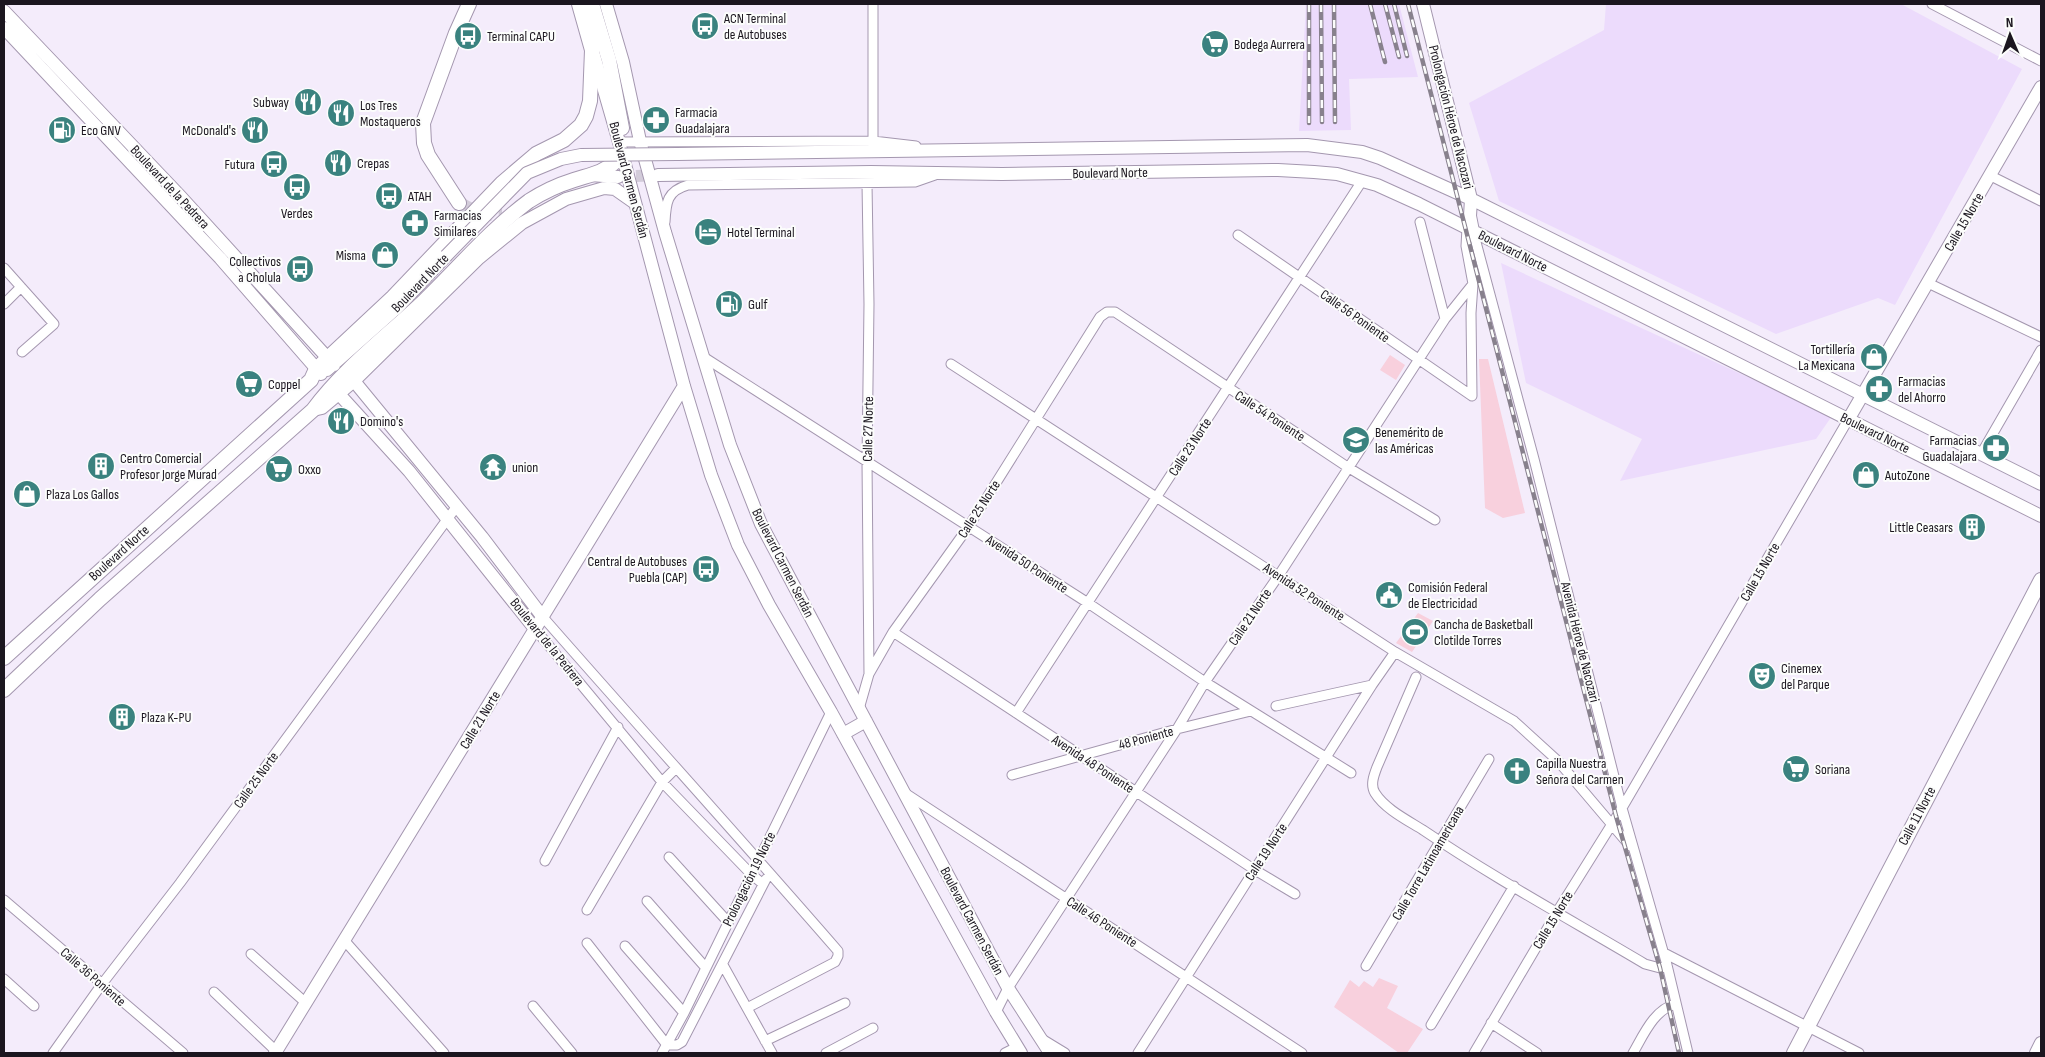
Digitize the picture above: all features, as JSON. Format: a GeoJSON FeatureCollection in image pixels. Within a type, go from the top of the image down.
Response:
{"type":"FeatureCollection","features":[{"type":"Feature","properties":{"kind":"main road"},"geometry":{"type":"LineString","coordinates":[[459,203],[428,155],[424,142],[423,123],[456,33],[469,4]]}},
{"type":"Feature","properties":{"kind":"main road","name":"Boulevard Carmen Serdán"},"geometry":{"type":"LineString","coordinates":[[579,4],[619,142],[684,386],[711,475],[738,545],[769,605],[831,712],[996,1012],[1019,1050]]}},
{"type":"Feature","properties":{"kind":"main road"},"geometry":{"type":"LineString","coordinates":[[592,4],[609,60],[622,128]]}},
{"type":"Feature","properties":{"kind":"main road","name":"Boulevard Carmen Serdán"},"geometry":{"type":"LineString","coordinates":[[606,4],[623,62],[640,141],[665,232],[730,445],[760,524],[1008,988],[1050,1053]]}},
{"type":"Feature","properties":{"kind":"main road","name":"Prolongación Héroe de Nacozari"},"geometry":{"type":"LineString","coordinates":[[1423,4],[1471,199],[1470,225]]}},
{"type":"Feature","properties":{"kind":"main road","name":"Boulevard de la Pedrera"},"geometry":{"type":"LineString","coordinates":[[4,10],[180,196],[330,362]]}},
{"type":"Feature","properties":{"kind":"main road","name":"Boulevard de la Pedrera"},"geometry":{"type":"LineString","coordinates":[[4,28],[220,258],[316,374]]}},
{"type":"Feature","properties":{"kind":"main road","name":"Boulevard Norte"},"geometry":{"type":"LineString","coordinates":[[330,362],[502,183],[536,154],[564,140],[581,125],[586,116],[590,101],[592,50]]}},
{"type":"Feature","properties":{"kind":"main road","name":"Calle 15 Norte"},"geometry":{"type":"LineString","coordinates":[[1848,420],[2041,88]]}},
{"type":"Feature","properties":{"kind":"main road","name":"Boulevard Norte"},"geometry":{"type":"LineString","coordinates":[[4,658],[316,374],[398,306],[527,173],[576,156],[873,146],[961,151],[1307,145],[1362,152],[1380,158],[1471,199],[2041,484]]}},
{"type":"Feature","properties":{"kind":"main road"},"geometry":{"type":"LineString","coordinates":[[590,175],[606,169],[615,162]]}},
{"type":"Feature","properties":{"kind":"main road","name":"Boulevard Norte"},"geometry":{"type":"LineString","coordinates":[[658,175],[1278,170],[1329,174],[1362,181],[1390,190],[1470,225],[1848,420],[2041,516]]}},
{"type":"Feature","properties":{"kind":"main road","name":"Boulevard Norte"},"geometry":{"type":"LineString","coordinates":[[4,690],[100,599],[313,410],[321,399],[348,372],[516,211],[543,193],[590,175],[618,177]]}},
{"type":"Feature","properties":{"kind":"main road"},"geometry":{"type":"LineString","coordinates":[[313,410],[322,408],[354,381],[479,258],[522,223],[566,198],[604,188],[615,189],[635,203]]}},
{"type":"Feature","properties":{"kind":"main road"},"geometry":{"type":"LineString","coordinates":[[502,214],[516,211]]}},
{"type":"Feature","properties":{"kind":"main road","name":"Boulevard de la Pedrera"},"geometry":{"type":"LineString","coordinates":[[354,381],[458,506],[542,616]]}},
{"type":"Feature","properties":{"kind":"main road","name":"Calle 21 Norte"},"geometry":{"type":"LineString","coordinates":[[276,1052],[684,386]]}},
{"type":"Feature","properties":{"kind":"main road","name":"Boulevard de la Pedrera"},"geometry":{"type":"LineString","coordinates":[[338,394],[402,462],[534,629]]}},
{"type":"Feature","properties":{"kind":"main road","name":"Calle 11 Norte"},"geometry":{"type":"LineString","coordinates":[[1794,1053],[2041,580]]}},
{"type":"Feature","properties":{"kind":"main road"},"geometry":{"type":"LineString","coordinates":[[843,734],[866,721]]}},
{"type":"Feature","properties":{"kind":"main road"},"geometry":{"type":"LineString","coordinates":[[2036,1053],[2041,1043]]}},
{"type":"Feature","properties":{"kind":"street"},"geometry":{"type":"LineString","coordinates":[[873,4],[873,146]]}},
{"type":"Feature","properties":{"kind":"street"},"geometry":{"type":"LineString","coordinates":[[1932,4],[2041,62]]}},
{"type":"Feature","properties":{"kind":"street","name":"Boulevard Norte"},"geometry":{"type":"LineString","coordinates":[[619,142],[873,146]]}},
{"type":"Feature","properties":{"kind":"street","name":"Boulevard Norte"},"geometry":{"type":"LineString","coordinates":[[665,232],[668,200],[672,192],[688,185],[916,182],[939,174]]}},
{"type":"Feature","properties":{"kind":"street"},"geometry":{"type":"LineString","coordinates":[[1991,176],[2041,201]]}},
{"type":"Feature","properties":{"kind":"street","name":"Calle 23 Norte"},"geometry":{"type":"LineString","coordinates":[[1016,713],[1362,181]]}},
{"type":"Feature","properties":{"kind":"street","name":"Calle 27 Norte"},"geometry":{"type":"LineString","coordinates":[[867,184],[869,674]]}},
{"type":"Feature","properties":{"kind":"street"},"geometry":{"type":"LineString","coordinates":[[1420,222],[1446,319]]}},
{"type":"Feature","properties":{"kind":"street"},"geometry":{"type":"LineString","coordinates":[[1470,225],[1466,246],[1473,284]]}},
{"type":"Feature","properties":{"kind":"street","name":"Avenida Héroe de Nacozari"},"geometry":{"type":"LineString","coordinates":[[1470,225],[1534,459],[1632,848],[1664,953],[1688,1053]]}},
{"type":"Feature","properties":{"kind":"street","name":"Calle 56 Poniente"},"geometry":{"type":"LineString","coordinates":[[1238,235],[1472,396],[1471,313],[1473,284]]}},
{"type":"Feature","properties":{"kind":"street"},"geometry":{"type":"LineString","coordinates":[[4,268],[54,324],[22,352]]}},
{"type":"Feature","properties":{"kind":"street"},"geometry":{"type":"LineString","coordinates":[[1928,283],[2041,338]]}},
{"type":"Feature","properties":{"kind":"street","name":"Calle 21 Norte"},"geometry":{"type":"LineString","coordinates":[[996,1012],[1008,988],[1065,898],[1177,729],[1205,682],[1278,575],[1446,319],[1473,284]]}},
{"type":"Feature","properties":{"kind":"street"},"geometry":{"type":"LineString","coordinates":[[4,304],[21,287]]}},
{"type":"Feature","properties":{"kind":"street","name":"Calle 54 Poniente"},"geometry":{"type":"LineString","coordinates":[[1107,312],[1115,312],[1349,468],[1435,520]]}},
{"type":"Feature","properties":{"kind":"street","name":"Calle 25 Norte"},"geometry":{"type":"LineString","coordinates":[[859,709],[869,674],[893,632],[969,526],[1100,317],[1107,312]]}},
{"type":"Feature","properties":{"kind":"street"},"geometry":{"type":"LineString","coordinates":[[1981,454],[2041,350]]}},
{"type":"Feature","properties":{"kind":"street","name":"Avenida 50 Poniente"},"geometry":{"type":"LineString","coordinates":[[702,356],[1088,603],[1205,682],[1351,773]]}},
{"type":"Feature","properties":{"kind":"street","name":"Avenida 52 Poniente"},"geometry":{"type":"LineString","coordinates":[[951,364],[1395,652],[1514,721],[1558,761],[1632,848]]}},
{"type":"Feature","properties":{"kind":"street","name":"Calle 15 Norte"},"geometry":{"type":"LineString","coordinates":[[1474,1053],[1557,912],[1622,808],[1848,420]]}},
{"type":"Feature","properties":{"kind":"street","name":"Calle 25 Norte"},"geometry":{"type":"LineString","coordinates":[[53,1053],[102,984],[180,884],[458,506]]}},
{"type":"Feature","properties":{"kind":"street","name":"Boulevard de la Pedrera"},"geometry":{"type":"LineString","coordinates":[[542,616],[758,858],[838,951],[835,962],[747,1008]]}},
{"type":"Feature","properties":{"kind":"street","name":"Boulevard de la Pedrera"},"geometry":{"type":"LineString","coordinates":[[534,629],[618,727],[662,782],[763,884]]}},
{"type":"Feature","properties":{"kind":"street","name":"Avenida 48 Poniente"},"geometry":{"type":"LineString","coordinates":[[893,632],[1255,870],[1295,894]]}},
{"type":"Feature","properties":{"kind":"street","name":"Calle 19 Norte"},"geometry":{"type":"LineString","coordinates":[[1138,1053],[1372,685],[1395,652]]}},
{"type":"Feature","properties":{"kind":"street"},"geometry":{"type":"LineString","coordinates":[[1416,677],[1377,767],[1372,783],[1374,792],[1386,806],[1440,842],[1645,964],[1660,968],[1667,965]]}},
{"type":"Feature","properties":{"kind":"street"},"geometry":{"type":"LineString","coordinates":[[1276,706],[1372,685]]}},
{"type":"Feature","properties":{"kind":"street","name":"48 Poniente"},"geometry":{"type":"LineString","coordinates":[[1012,775],[1177,729],[1251,711]]}},
{"type":"Feature","properties":{"kind":"street","name":"Prolongación 19 Norte"},"geometry":{"type":"LineString","coordinates":[[665,1049],[831,712]]}},
{"type":"Feature","properties":{"kind":"street"},"geometry":{"type":"LineString","coordinates":[[545,861],[618,727]]}},
{"type":"Feature","properties":{"kind":"street","name":"Calle Torre Latinoamericana"},"geometry":{"type":"LineString","coordinates":[[1366,966],[1489,759]]}},
{"type":"Feature","properties":{"kind":"street"},"geometry":{"type":"LineString","coordinates":[[587,910],[662,782],[676,768]]}},
{"type":"Feature","properties":{"kind":"street","name":"Calle 46 Poniente"},"geometry":{"type":"LineString","coordinates":[[902,791],[1302,1053]]}},
{"type":"Feature","properties":{"kind":"street"},"geometry":{"type":"LineString","coordinates":[[669,857],[728,922]]}},
{"type":"Feature","properties":{"kind":"street","name":"Prolongación 19 Norte"},"geometry":{"type":"LineString","coordinates":[[665,1049],[682,1042],[770,872]]}},
{"type":"Feature","properties":{"kind":"street"},"geometry":{"type":"LineString","coordinates":[[1431,1025],[1514,886]]}},
{"type":"Feature","properties":{"kind":"street","name":"Calle 36 Poniente"},"geometry":{"type":"LineString","coordinates":[[4,900],[183,1053]]}},
{"type":"Feature","properties":{"kind":"street"},"geometry":{"type":"LineString","coordinates":[[647,901],[706,968]]}},
{"type":"Feature","properties":{"kind":"street"},"geometry":{"type":"LineString","coordinates":[[344,940],[441,1052]]}},
{"type":"Feature","properties":{"kind":"street"},"geometry":{"type":"LineString","coordinates":[[587,943],[665,1049]]}},
{"type":"Feature","properties":{"kind":"street"},"geometry":{"type":"LineString","coordinates":[[625,946],[684,1013]]}},
{"type":"Feature","properties":{"kind":"street"},"geometry":{"type":"LineString","coordinates":[[1664,953],[1859,1053]]}},
{"type":"Feature","properties":{"kind":"street"},"geometry":{"type":"LineString","coordinates":[[251,954],[306,1003]]}},
{"type":"Feature","properties":{"kind":"street"},"geometry":{"type":"LineString","coordinates":[[723,964],[772,1053]]}},
{"type":"Feature","properties":{"kind":"street"},"geometry":{"type":"LineString","coordinates":[[4,979],[34,1006]]}},
{"type":"Feature","properties":{"kind":"street"},"geometry":{"type":"LineString","coordinates":[[214,992],[276,1052]]}},
{"type":"Feature","properties":{"kind":"street"},"geometry":{"type":"LineString","coordinates":[[765,1041],[846,1003]]}},
{"type":"Feature","properties":{"kind":"street"},"geometry":{"type":"LineString","coordinates":[[1633,1053],[1658,1014],[1668,1006],[1676,1004]]}},
{"type":"Feature","properties":{"kind":"street"},"geometry":{"type":"LineString","coordinates":[[533,1006],[572,1053]]}},
{"type":"Feature","properties":{"kind":"street"},"geometry":{"type":"LineString","coordinates":[[1491,1023],[1537,1053]]}},
{"type":"Feature","properties":{"kind":"street"},"geometry":{"type":"LineString","coordinates":[[826,1053],[873,1028]]}},
{"type":"Feature","properties":{"kind":"street"},"geometry":{"type":"LineString","coordinates":[[1041,1038],[1065,1053]]}},
{"type":"Feature","properties":{"kind":"street"},"geometry":{"type":"LineString","coordinates":[[1005,1053],[1019,1050]]}},
{"type":"Feature","properties":{"kind":"shaded area"},"geometry":{"type":"Polygon","coordinates":[[[1306,4],[1399,4],[1418,77],[1349,79],[1351,130],[1299,131],[1306,4]]]}},
{"type":"Feature","properties":{"kind":"shaded area"},"geometry":{"type":"Polygon","coordinates":[[[1606,4],[1901,4],[2022,69],[1895,305],[1878,298],[1776,334],[1499,201],[1469,103],[1604,30],[1606,4]]]}},
{"type":"Feature","properties":{"kind":"shaded area"},"geometry":{"type":"Polygon","coordinates":[[[1501,263],[1832,416],[1816,439],[1620,481],[1642,439],[1526,383],[1501,263]]]}},
{"type":"Feature","properties":{"kind":"shaded area"},"geometry":{"type":"Polygon","coordinates":[[[1390,355],[1405,365],[1396,380],[1380,370],[1390,355]]]}},
{"type":"Feature","properties":{"kind":"shaded area"},"geometry":{"type":"Polygon","coordinates":[[[1479,359],[1488,359],[1525,513],[1503,518],[1485,508],[1479,359]]]}},
{"type":"Feature","properties":{"kind":"shaded area","name":"Cancha de Basketball Clotilde Torres"},"geometry":{"type":"Polygon","coordinates":[[[1418,613],[1433,621],[1412,652],[1396,643],[1418,613]]]}},
{"type":"Feature","properties":{"kind":"shaded area"},"geometry":{"type":"Polygon","coordinates":[[[1379,978],[1398,986],[1387,1008],[1423,1029],[1407,1053],[1399,1053],[1334,1007],[1350,980],[1359,987],[1364,981],[1373,987],[1379,978]]]}},
{"type":"Feature","properties":{"kind":"tunnel"},"geometry":{"type":"LineString","coordinates":[[618,177],[658,175]]}},
{"type":"Feature","properties":{"kind":"tunnel"},"geometry":{"type":"LineString","coordinates":[[459,203],[469,209],[480,212],[502,214]]}},
{"type":"Feature","properties":{"kind":"railway"},"geometry":{"type":"LineString","coordinates":[[1309,4],[1309,123]]}},
{"type":"Feature","properties":{"kind":"railway"},"geometry":{"type":"LineString","coordinates":[[1321,4],[1322,122]]}},
{"type":"Feature","properties":{"kind":"railway"},"geometry":{"type":"LineString","coordinates":[[1334,4],[1335,122]]}},
{"type":"Feature","properties":{"kind":"railway"},"geometry":{"type":"LineString","coordinates":[[1370,4],[1385,62]]}},
{"type":"Feature","properties":{"kind":"railway"},"geometry":{"type":"LineString","coordinates":[[1385,4],[1399,57]]}},
{"type":"Feature","properties":{"kind":"railway"},"geometry":{"type":"LineString","coordinates":[[1394,4],[1407,56]]}},
{"type":"Feature","properties":{"kind":"railway"},"geometry":{"type":"LineString","coordinates":[[1408,4],[1616,816],[1660,968],[1679,1053]]}},
{"type":"Feature","properties":{"kind":"place","name":"ACN Terminal de Autobuses"},"geometry":{"type":"Point","coordinates":[705,26]}},
{"type":"Feature","properties":{"kind":"place","name":"Terminal CAPU"},"geometry":{"type":"Point","coordinates":[468,36]}},
{"type":"Feature","properties":{"kind":"place","name":"Bodega Aurrera"},"geometry":{"type":"Point","coordinates":[1215,44]}},
{"type":"Feature","properties":{"kind":"place","name":"Subway"},"geometry":{"type":"Point","coordinates":[308,102]}},
{"type":"Feature","properties":{"kind":"place","name":"Los Tres Mostaqueros"},"geometry":{"type":"Point","coordinates":[341,113]}},
{"type":"Feature","properties":{"kind":"place","name":"Farmacia Guadalajara"},"geometry":{"type":"Point","coordinates":[656,120]}},
{"type":"Feature","properties":{"kind":"place","name":"Eco GNV"},"geometry":{"type":"Point","coordinates":[62,130]}},
{"type":"Feature","properties":{"kind":"place","name":"McDonald's"},"geometry":{"type":"Point","coordinates":[255,130]}},
{"type":"Feature","properties":{"kind":"place","name":"Crepas"},"geometry":{"type":"Point","coordinates":[338,163]}},
{"type":"Feature","properties":{"kind":"place","name":"Futura"},"geometry":{"type":"Point","coordinates":[274,164]}},
{"type":"Feature","properties":{"kind":"place","name":"Verdes"},"geometry":{"type":"Point","coordinates":[297,187]}},
{"type":"Feature","properties":{"kind":"place","name":"ATAH"},"geometry":{"type":"Point","coordinates":[389,196]}},
{"type":"Feature","properties":{"kind":"place","name":"Farmacias Similares"},"geometry":{"type":"Point","coordinates":[415,223]}},
{"type":"Feature","properties":{"kind":"place","name":"Hotel Terminal"},"geometry":{"type":"Point","coordinates":[708,232]}},
{"type":"Feature","properties":{"kind":"place","name":"Misma"},"geometry":{"type":"Point","coordinates":[385,255]}},
{"type":"Feature","properties":{"kind":"place","name":"Collectivos a Cholula"},"geometry":{"type":"Point","coordinates":[300,269]}},
{"type":"Feature","properties":{"kind":"place","name":"Gulf"},"geometry":{"type":"Point","coordinates":[729,304]}},
{"type":"Feature","properties":{"kind":"place","name":"Tortillería La Mexicana"},"geometry":{"type":"Point","coordinates":[1874,357]}},
{"type":"Feature","properties":{"kind":"place","name":"Coppel"},"geometry":{"type":"Point","coordinates":[249,384]}},
{"type":"Feature","properties":{"kind":"place","name":"Farmacias del Ahorro"},"geometry":{"type":"Point","coordinates":[1879,389]}},
{"type":"Feature","properties":{"kind":"place","name":"Domino's"},"geometry":{"type":"Point","coordinates":[341,421]}},
{"type":"Feature","properties":{"kind":"place","name":"Benemérito de las Américas"},"geometry":{"type":"Point","coordinates":[1356,440]}},
{"type":"Feature","properties":{"kind":"place","name":"Farmacias Guadalajara"},"geometry":{"type":"Point","coordinates":[1996,448]}},
{"type":"Feature","properties":{"kind":"place","name":"Centro Comercial Profesor Jorge Murad"},"geometry":{"type":"Point","coordinates":[101,466]}},
{"type":"Feature","properties":{"kind":"place","name":"union"},"geometry":{"type":"Point","coordinates":[493,467]}},
{"type":"Feature","properties":{"kind":"place","name":"Oxxo"},"geometry":{"type":"Point","coordinates":[279,469]}},
{"type":"Feature","properties":{"kind":"place","name":"AutoZone"},"geometry":{"type":"Point","coordinates":[1866,475]}},
{"type":"Feature","properties":{"kind":"place","name":"Plaza Los Gallos"},"geometry":{"type":"Point","coordinates":[27,494]}},
{"type":"Feature","properties":{"kind":"place","name":"Little Ceasars"},"geometry":{"type":"Point","coordinates":[1972,527]}},
{"type":"Feature","properties":{"kind":"place","name":"Central de Autobuses Puebla (CAP)"},"geometry":{"type":"Point","coordinates":[706,569]}},
{"type":"Feature","properties":{"kind":"place","name":"Comisión Federal de Electricidad"},"geometry":{"type":"Point","coordinates":[1389,595]}},
{"type":"Feature","properties":{"kind":"place","name":"Cancha de Basketball Clotilde Torres"},"geometry":{"type":"Point","coordinates":[1415,632]}},
{"type":"Feature","properties":{"kind":"place","name":"Cinemex del Parque"},"geometry":{"type":"Point","coordinates":[1762,676]}},
{"type":"Feature","properties":{"kind":"place","name":"Plaza K-PU"},"geometry":{"type":"Point","coordinates":[122,717]}},
{"type":"Feature","properties":{"kind":"place","name":"Soriana"},"geometry":{"type":"Point","coordinates":[1796,769]}},
{"type":"Feature","properties":{"kind":"place","name":"Capilla Nuestra Señora del Carmen"},"geometry":{"type":"Point","coordinates":[1517,771]}}]}
